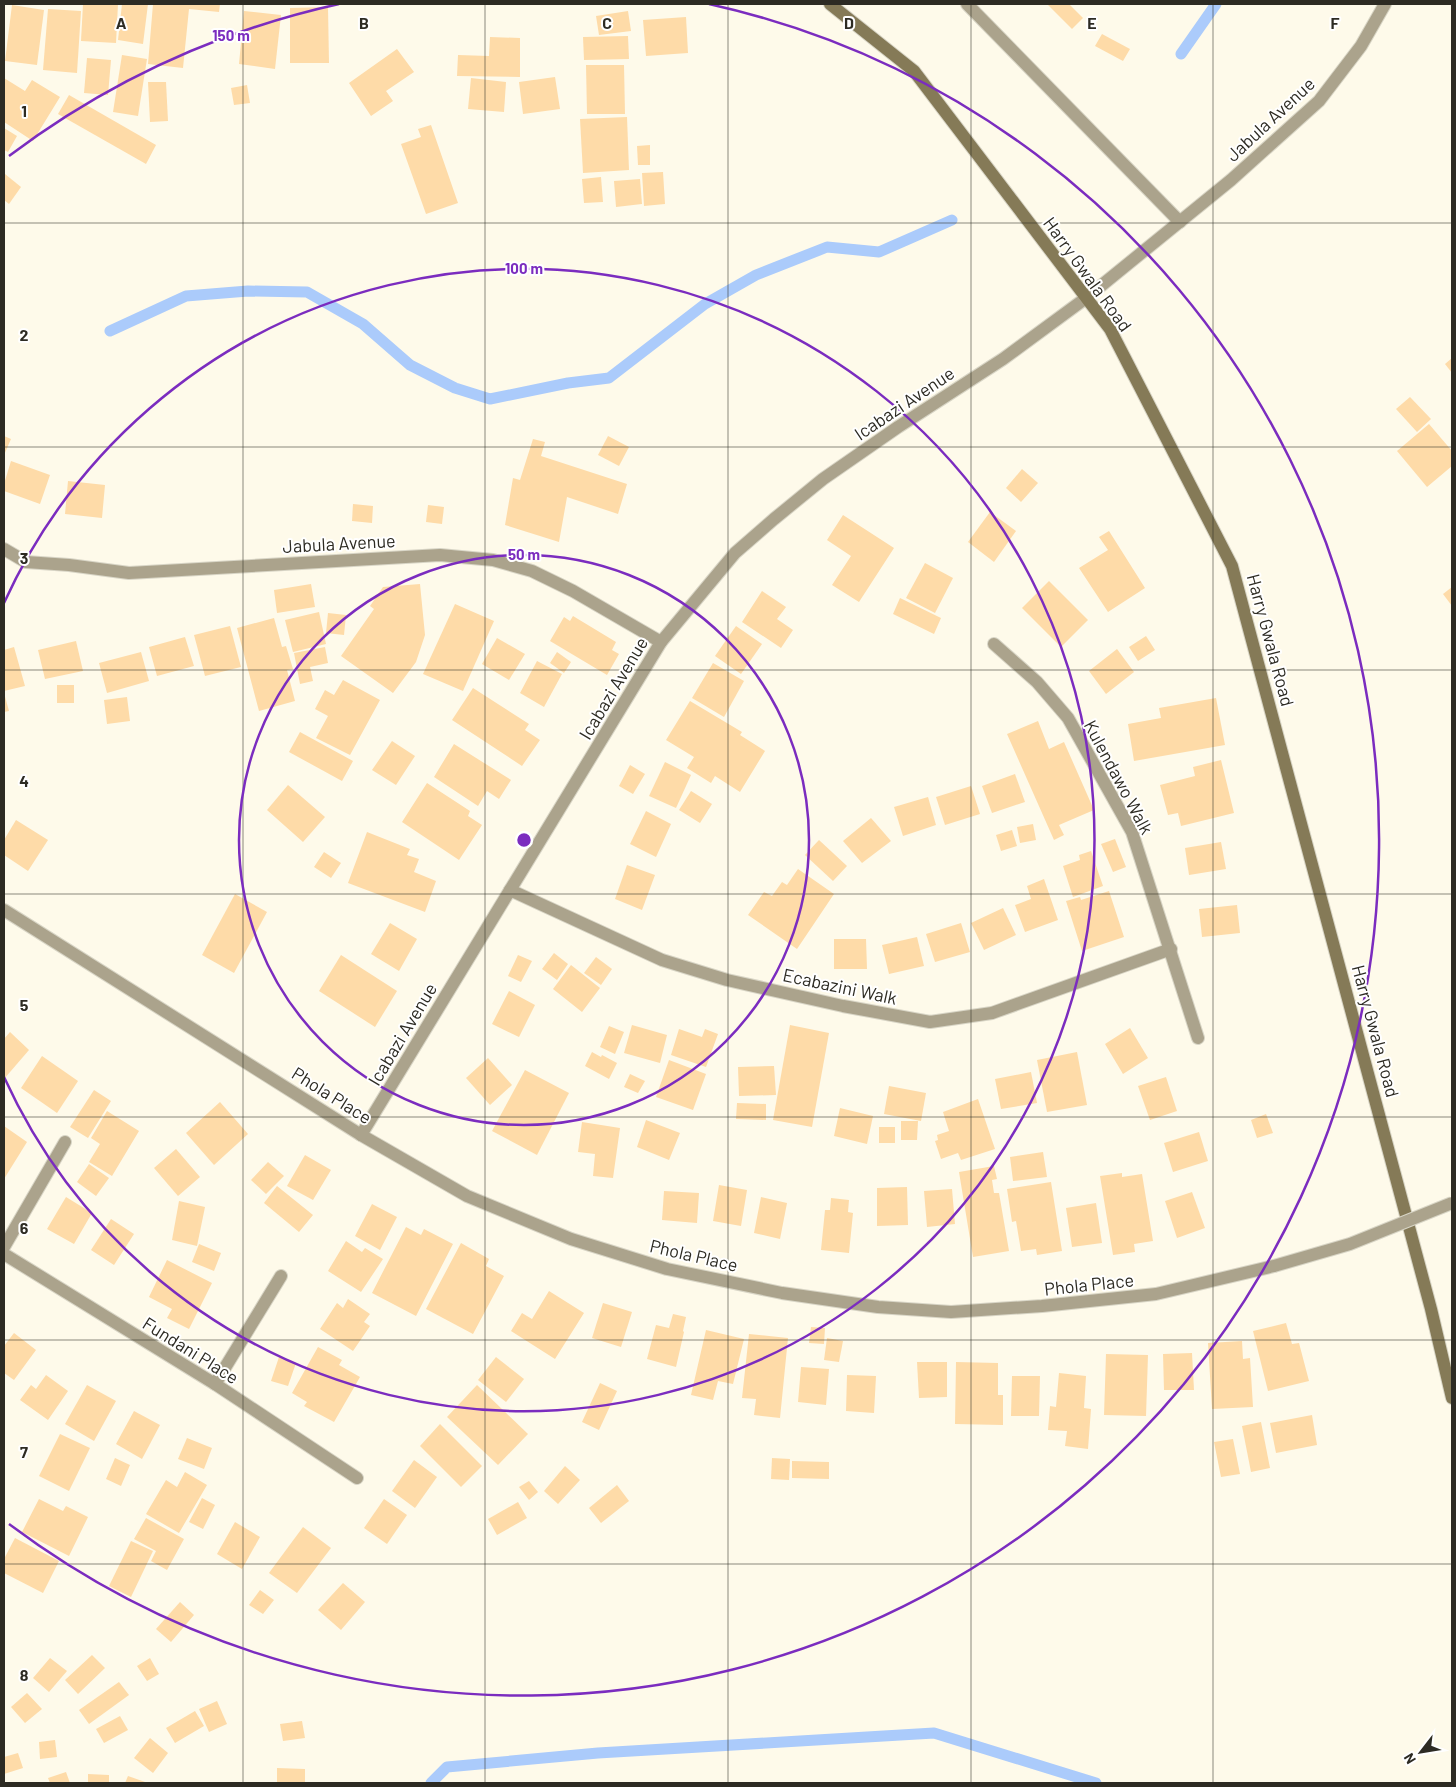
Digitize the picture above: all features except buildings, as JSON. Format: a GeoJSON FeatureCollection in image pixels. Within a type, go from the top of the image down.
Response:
{"type":"FeatureCollection","features":[{"type":"Feature","properties":{"kind":"main road","name":"Harry Gwala Road"},"geometry":{"type":"LineString","coordinates":[[830,4],[914,71],[1110,329],[1232,566],[1429,1299],[1452,1398]]}},
{"type":"Feature","properties":{"kind":"street"},"geometry":{"type":"LineString","coordinates":[[967,4],[1180,222]]}},
{"type":"Feature","properties":{"kind":"street","name":"Jabula Avenue"},"geometry":{"type":"LineString","coordinates":[[1086,298],[1231,180],[1319,101],[1360,46],[1385,4]]}},
{"type":"Feature","properties":{"kind":"street","name":"Icabazi Avenue"},"geometry":{"type":"LineString","coordinates":[[361,1135],[661,642],[735,553],[831,474],[898,427],[1003,359],[1086,298]]}},
{"type":"Feature","properties":{"kind":"street","name":"Jabula Avenue"},"geometry":{"type":"LineString","coordinates":[[4,549],[26,562],[129,573],[440,555],[493,560],[532,571],[573,591],[661,642]]}},
{"type":"Feature","properties":{"kind":"street","name":"Kulendawo Walk"},"geometry":{"type":"LineString","coordinates":[[994,644],[1037,682],[1068,718],[1132,832],[1198,1038]]}},
{"type":"Feature","properties":{"kind":"street","name":"Ecabazini Walk"},"geometry":{"type":"LineString","coordinates":[[510,890],[662,960],[727,980],[843,1006],[930,1022],[992,1013],[1170,950]]}},
{"type":"Feature","properties":{"kind":"street","name":"Phola Place"},"geometry":{"type":"LineString","coordinates":[[4,910],[361,1135],[467,1196],[571,1238],[667,1269],[782,1293],[878,1308],[951,1312],[1042,1306],[1156,1294],[1274,1266],[1350,1244],[1452,1203]]}},
{"type":"Feature","properties":{"kind":"street"},"geometry":{"type":"LineString","coordinates":[[4,1247],[65,1142]]}},
{"type":"Feature","properties":{"kind":"street","name":"Fundani Place"},"geometry":{"type":"LineString","coordinates":[[4,1254],[214,1384],[357,1478]]}},
{"type":"Feature","properties":{"kind":"street"},"geometry":{"type":"LineString","coordinates":[[214,1384],[281,1276]]}},
{"type":"Feature","properties":{"kind":"waterway"},"geometry":{"type":"LineString","coordinates":[[1181,54],[1216,4]]}},
{"type":"Feature","properties":{"kind":"waterway"},"geometry":{"type":"LineString","coordinates":[[110,331],[186,296],[248,291],[307,292],[363,324],[410,365],[455,388],[490,399],[568,383],[609,378],[705,304],[756,275],[827,247],[879,252],[952,220]]}},
{"type":"Feature","properties":{"kind":"waterway"},"geometry":{"type":"LineString","coordinates":[[431,1783],[447,1767],[598,1753],[934,1733],[1096,1783]]}}]}
